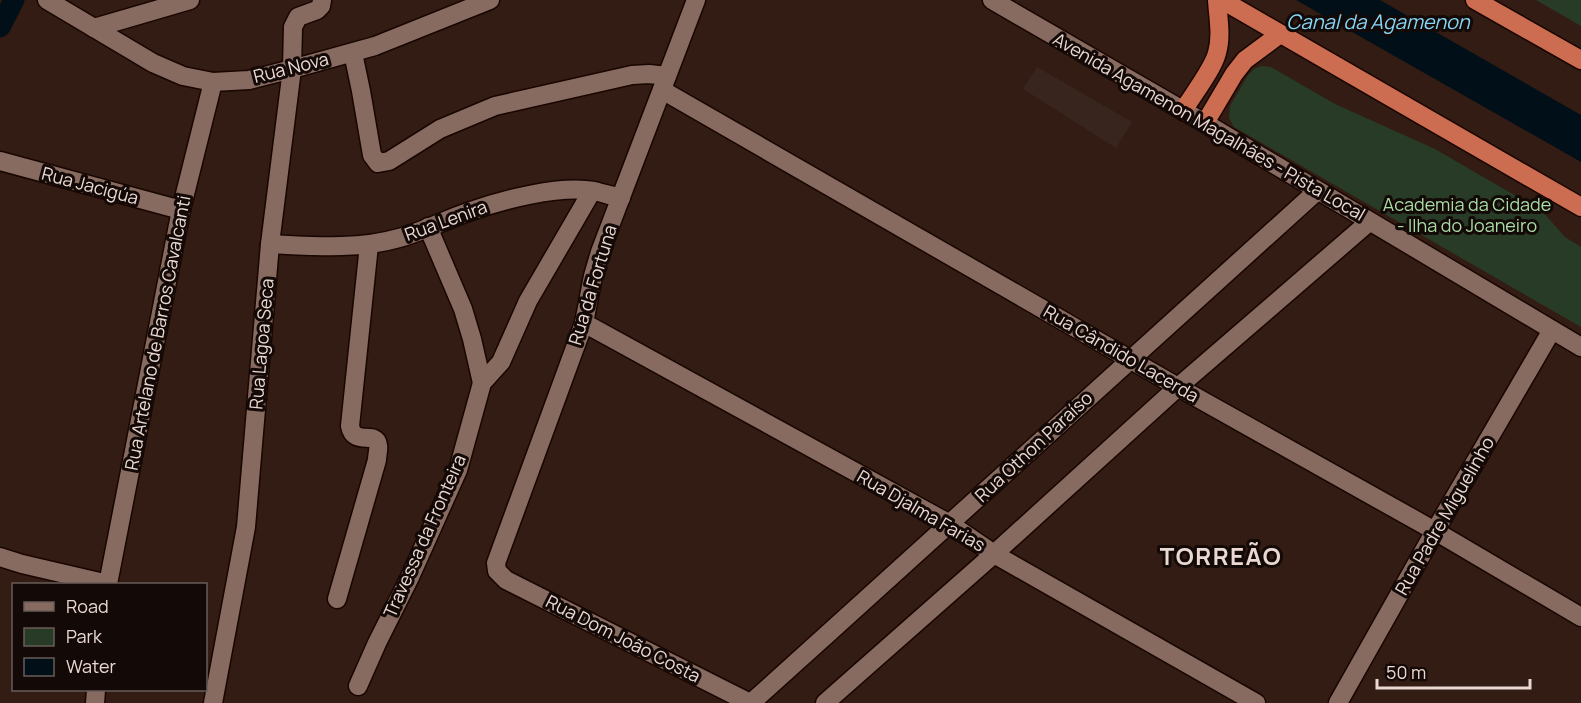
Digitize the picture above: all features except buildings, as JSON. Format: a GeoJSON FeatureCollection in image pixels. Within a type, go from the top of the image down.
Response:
{"type":"FeatureCollection","features":[{"type":"Feature","properties":{"kind":"highway"},"geometry":{"type":"LineString","coordinates":[[1183,111],[1218,52],[1220,35],[1217,0]]}},
{"type":"Feature","properties":{"kind":"highway"},"geometry":{"type":"LineString","coordinates":[[1221,0],[1581,207]]}},
{"type":"Feature","properties":{"kind":"highway"},"geometry":{"type":"LineString","coordinates":[[1475,0],[1581,60]]}},
{"type":"Feature","properties":{"kind":"highway"},"geometry":{"type":"LineString","coordinates":[[1205,123],[1245,60],[1280,34]]}},
{"type":"Feature","properties":{"kind":"street","name":"Rua Nova"},"geometry":{"type":"LineString","coordinates":[[47,0],[153,63],[183,76],[213,82],[249,80],[353,53],[490,0]]}},
{"type":"Feature","properties":{"kind":"street"},"geometry":{"type":"LineString","coordinates":[[94,28],[190,0]]}},
{"type":"Feature","properties":{"kind":"street","name":"Rua Lagoa Seca"},"geometry":{"type":"LineString","coordinates":[[213,703],[246,528],[270,244],[292,69],[293,27],[298,17],[317,10],[322,0]]}},
{"type":"Feature","properties":{"kind":"street","name":"Rua da Fortuna"},"geometry":{"type":"LineString","coordinates":[[497,571],[496,563],[584,323],[593,276],[696,0]]}},
{"type":"Feature","properties":{"kind":"street","name":"Avenida Agamenon Magalhães - Pista Local"},"geometry":{"type":"LineString","coordinates":[[992,0],[1205,123],[1581,347]]}},
{"type":"Feature","properties":{"kind":"street"},"geometry":{"type":"LineString","coordinates":[[353,53],[372,155],[378,163],[389,160],[440,129],[495,106],[632,75],[649,74],[664,83]]}},
{"type":"Feature","properties":{"kind":"street","name":"Rua Artelano de Barros Cavalcanti"},"geometry":{"type":"LineString","coordinates":[[108,583],[181,210],[213,82]]}},
{"type":"Feature","properties":{"kind":"street","name":"Rua Cândido Lacerda"},"geometry":{"type":"LineString","coordinates":[[664,83],[1178,387],[1436,531],[1581,617]]}},
{"type":"Feature","properties":{"kind":"street","name":"Rua Jacigúa"},"geometry":{"type":"LineString","coordinates":[[0,161],[181,210]]}},
{"type":"Feature","properties":{"kind":"street","name":"Rua Lenira"},"geometry":{"type":"LineString","coordinates":[[270,244],[369,245],[400,238],[512,198],[559,190],[592,191],[621,198]]}},
{"type":"Feature","properties":{"kind":"street","name":"Travessa da Fronteira"},"geometry":{"type":"LineString","coordinates":[[358,686],[410,578],[458,470],[482,383],[501,362],[528,301],[592,191]]}},
{"type":"Feature","properties":{"kind":"street","name":"Rua Othon Paraíso"},"geometry":{"type":"LineString","coordinates":[[751,703],[1317,191]]}},
{"type":"Feature","properties":{"kind":"street"},"geometry":{"type":"LineString","coordinates":[[825,703],[1178,387],[1369,222]]}},
{"type":"Feature","properties":{"kind":"street","name":"Travessa da Fronteira"},"geometry":{"type":"LineString","coordinates":[[429,227],[463,309],[482,383]]}},
{"type":"Feature","properties":{"kind":"street"},"geometry":{"type":"LineString","coordinates":[[337,599],[377,460],[378,444],[376,441],[353,435],[350,426],[369,245]]}},
{"type":"Feature","properties":{"kind":"street","name":"Rua Djalma Farias"},"geometry":{"type":"LineString","coordinates":[[584,323],[950,524],[994,554],[1256,703]]}},
{"type":"Feature","properties":{"kind":"street","name":"Rua Padre Miguelinho"},"geometry":{"type":"LineString","coordinates":[[1338,703],[1552,330]]}},
{"type":"Feature","properties":{"kind":"street"},"geometry":{"type":"LineString","coordinates":[[0,557],[104,583]]}},
{"type":"Feature","properties":{"kind":"street","name":"Rua Dom João Costa"},"geometry":{"type":"LineString","coordinates":[[497,571],[506,580],[751,703]]}},
{"type":"Feature","properties":{"kind":"shaded area"},"geometry":{"type":"Polygon","coordinates":[[[1037,67],[1132,122],[1116,148],[1023,89],[1037,67]]]}},
{"type":"Feature","properties":{"kind":"green space"},"geometry":{"type":"Polygon","coordinates":[[[1536,0],[1581,0],[1581,26],[1536,0]]]}},
{"type":"Feature","properties":{"kind":"green space","name":"Academia da Cidade - Ilha do Joaneiro"},"geometry":{"type":"Polygon","coordinates":[[[1262,66],[1271,67],[1335,104],[1435,149],[1542,211],[1565,237],[1581,247],[1581,327],[1234,127],[1229,118],[1230,106],[1248,75],[1254,69],[1262,66]]]}},
{"type":"Feature","properties":{"kind":"water","name":"Canal da Agamenon"},"geometry":{"type":"Polygon","coordinates":[[[1296,0],[1380,0],[1581,115],[1581,162],[1296,0]]]}},
{"type":"Feature","properties":{"kind":"waterway"},"geometry":{"type":"LineString","coordinates":[[0,27],[14,0]]}},
{"type":"Feature","properties":{"kind":"district","name":"TORREÃO"},"geometry":{"type":"Point","coordinates":[1221,557]}}]}
